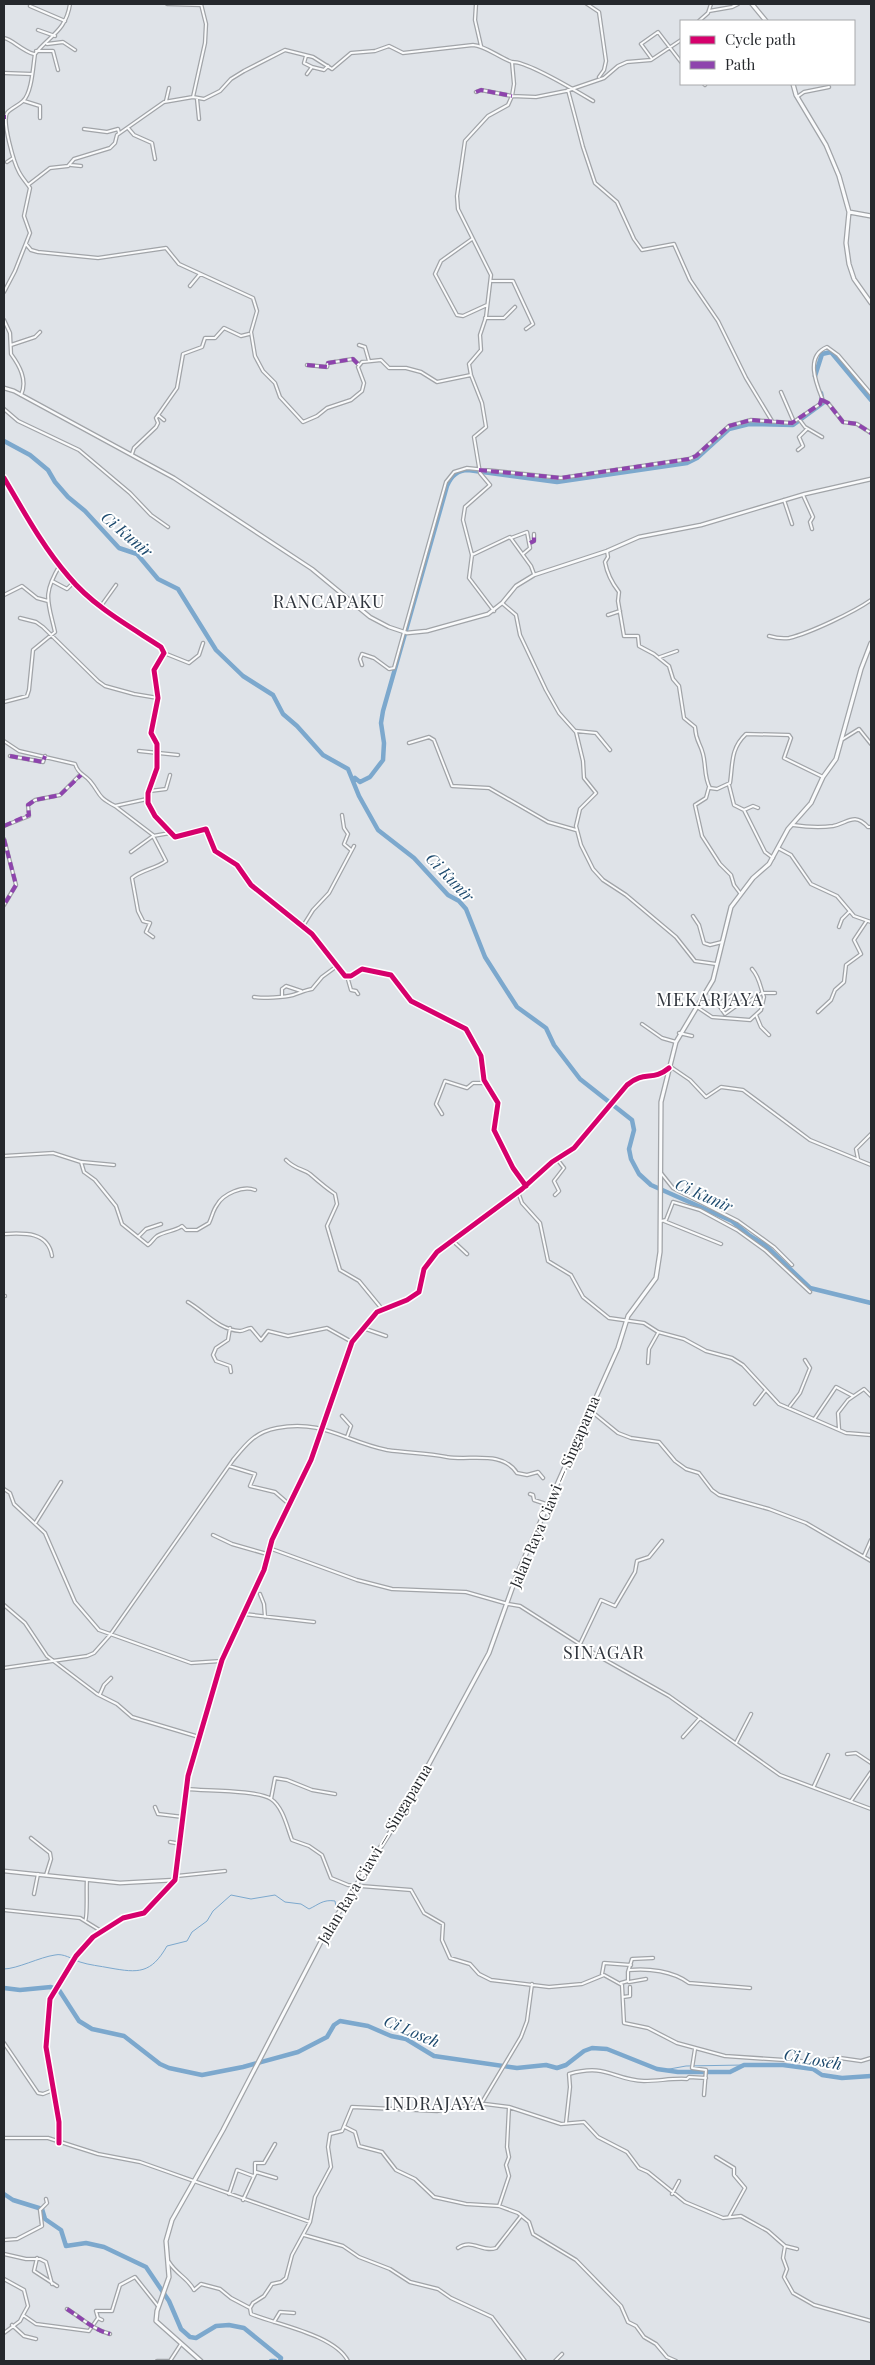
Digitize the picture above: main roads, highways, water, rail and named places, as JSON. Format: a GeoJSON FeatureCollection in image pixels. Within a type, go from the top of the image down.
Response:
{"type":"FeatureCollection","features":[{"type":"Feature","properties":{"kind":"main road"},"geometry":{"type":"LineString","coordinates":[[752,4],[765,20]]}},
{"type":"Feature","properties":{"kind":"main road"},"geometry":{"type":"LineString","coordinates":[[793,85],[797,97],[814,124],[839,176],[849,212],[846,243],[847,256],[854,279],[871,303]]}},
{"type":"Feature","properties":{"kind":"main road"},"geometry":{"type":"LineString","coordinates":[[849,212],[871,216]]}},
{"type":"Feature","properties":{"kind":"main road","name":"Jalan Raya Ciawi — Singaparna"},"geometry":{"type":"LineString","coordinates":[[201,2361],[157,2324],[158,2306],[167,2284],[169,2268],[167,2258],[168,2231],[325,1934],[403,1812],[477,1677],[495,1641],[518,1572],[561,1471],[591,1411],[604,1374],[618,1348],[626,1320],[656,1278],[662,1221],[660,1196],[661,1102],[679,1033],[698,1007],[713,980],[731,907],[740,893],[773,858],[791,824],[811,802],[823,777],[836,759],[856,686],[871,643]]}},
{"type":"Feature","properties":{"kind":"waterway"},"geometry":{"type":"LineString","coordinates":[[815,376],[822,354],[831,352],[871,400]]}},
{"type":"Feature","properties":{"kind":"waterway"},"geometry":{"type":"LineString","coordinates":[[355,778],[360,782],[370,777],[383,760],[384,743],[381,723],[383,711],[447,486],[455,474],[468,470],[557,482],[687,463],[697,458],[729,429],[749,424],[793,425],[823,403],[821,393]]}},
{"type":"Feature","properties":{"kind":"waterway","name":"Ci Kunir"},"geometry":{"type":"LineString","coordinates":[[4,441],[30,455],[48,470],[55,482],[68,497],[85,511],[119,548],[137,554],[158,579],[178,589],[216,650],[243,676],[273,695],[283,714],[297,726],[323,755],[348,769],[359,796],[378,830],[414,858],[448,895],[459,901],[466,909],[485,957],[517,1007],[546,1028],[554,1045],[580,1079],[632,1120],[634,1130],[629,1149],[631,1159],[639,1174],[651,1185],[732,1221],[750,1236],[765,1245],[810,1288],[871,1303]]}},
{"type":"Feature","properties":{"kind":"waterway"},"geometry":{"type":"LineString","coordinates":[[4,1969],[58,1955],[83,1963],[128,1971],[143,1969],[155,1962],[167,1946],[187,1941],[192,1932],[207,1921],[213,1911],[231,1895],[251,1899],[275,1895],[285,1902],[301,1904],[309,1909],[324,1902],[335,1901],[336,1907]]}},
{"type":"Feature","properties":{"kind":"waterway","name":"Ci Loseh"},"geometry":{"type":"LineString","coordinates":[[4,1988],[20,1990],[51,1987],[59,1990],[79,2021],[92,2029],[124,2036],[160,2064],[169,2068],[202,2075],[243,2067],[298,2052],[327,2037],[334,2025],[340,2021],[368,2026],[391,2036],[406,2039],[434,2056],[517,2068],[546,2065],[557,2068],[566,2065],[584,2051],[592,2048],[607,2049],[657,2069],[678,2072],[730,2072],[744,2065],[783,2065],[813,2069],[822,2075],[842,2078],[871,2076]]}},
{"type":"Feature","properties":{"kind":"waterway"},"geometry":{"type":"LineString","coordinates":[[664,2070],[686,2066],[744,2065]]}},
{"type":"Feature","properties":{"kind":"waterway"},"geometry":{"type":"LineString","coordinates":[[4,2194],[13,2200],[42,2209],[45,2219],[61,2230],[66,2246],[86,2243],[104,2247],[146,2267],[169,2301],[181,2329],[190,2337],[196,2338],[216,2326],[229,2325],[244,2328],[281,2358],[280,2361]]}},
{"type":"Feature","properties":{"kind":"district","name":"RANCAPAKU"},"geometry":{"type":"Point","coordinates":[329,602]}},
{"type":"Feature","properties":{"kind":"district","name":"MEKARJAYA"},"geometry":{"type":"Point","coordinates":[710,1000]}},
{"type":"Feature","properties":{"kind":"district","name":"SINAGAR"},"geometry":{"type":"Point","coordinates":[604,1653]}},
{"type":"Feature","properties":{"kind":"district","name":"INDRAJAYA"},"geometry":{"type":"Point","coordinates":[435,2104]}}]}
